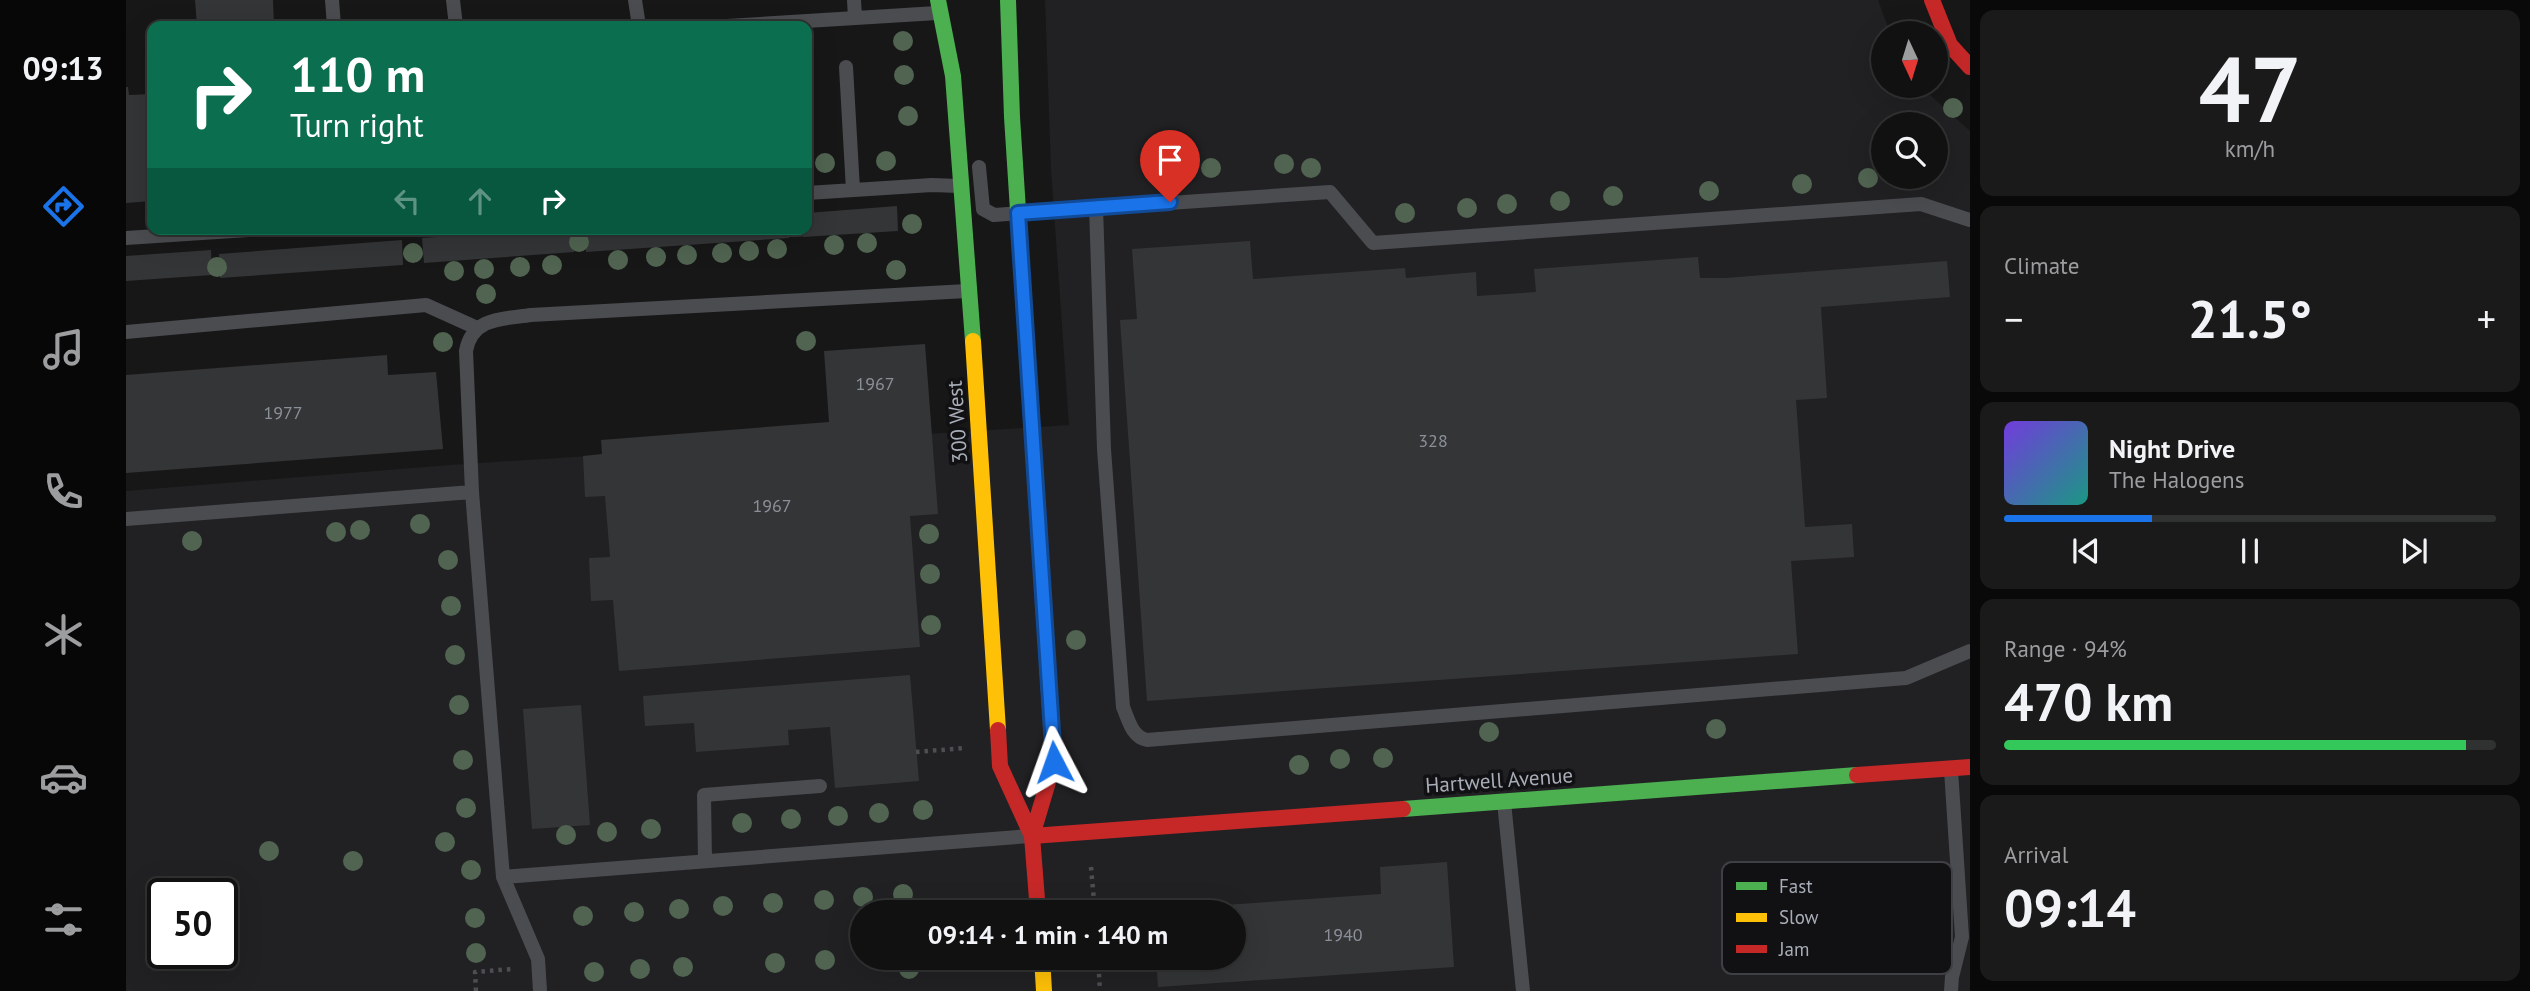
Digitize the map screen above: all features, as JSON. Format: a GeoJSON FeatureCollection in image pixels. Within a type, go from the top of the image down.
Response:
{"type":"FeatureCollection","features":[{"type":"Feature","properties":{"kind":"main road","name":"300 West"},"geometry":{"type":"LineString","coordinates":[[1007,0],[1018,213],[1054,762],[1032,836]]}},
{"type":"Feature","properties":{"kind":"main road"},"geometry":{"type":"LineString","coordinates":[[1932,0],[1950,45],[1970,67]]}},
{"type":"Feature","properties":{"kind":"main road","name":"300 West"},"geometry":{"type":"LineString","coordinates":[[938,6],[953,76],[1000,766],[1032,836],[1037,900]]}},
{"type":"Feature","properties":{"kind":"main road","name":"Hartwell Avenue"},"geometry":{"type":"LineString","coordinates":[[1032,836],[1970,767]]}},
{"type":"Feature","properties":{"kind":"main road"},"geometry":{"type":"LineString","coordinates":[[1043,970],[1045,991]]}},
{"type":"Feature","properties":{"kind":"lane"},"geometry":{"type":"LineString","coordinates":[[331,0],[333,21]]}},
{"type":"Feature","properties":{"kind":"lane"},"geometry":{"type":"LineString","coordinates":[[453,0],[455,21]]}},
{"type":"Feature","properties":{"kind":"lane"},"geometry":{"type":"LineString","coordinates":[[635,0],[638,21]]}},
{"type":"Feature","properties":{"kind":"lane"},"geometry":{"type":"LineString","coordinates":[[853,0],[855,17]]}},
{"type":"Feature","properties":{"kind":"lane"},"geometry":{"type":"LineString","coordinates":[[798,21],[938,6]]}},
{"type":"Feature","properties":{"kind":"lane"},"geometry":{"type":"LineString","coordinates":[[846,67],[852,190]]}},
{"type":"Feature","properties":{"kind":"lane"},"geometry":{"type":"LineString","coordinates":[[953,76],[970,107]]}},
{"type":"Feature","properties":{"kind":"lane"},"geometry":{"type":"LineString","coordinates":[[978,158],[983,209],[994,215],[1330,192],[1373,243],[1921,204],[1970,220]]}},
{"type":"Feature","properties":{"kind":"lane"},"geometry":{"type":"LineString","coordinates":[[812,193],[932,185],[961,186]]}},
{"type":"Feature","properties":{"kind":"lane"},"geometry":{"type":"LineString","coordinates":[[1096,207],[1104,449],[1123,707],[1133,730],[1140,738],[1147,740],[1906,678],[1970,651]]}},
{"type":"Feature","properties":{"kind":"lane"},"geometry":{"type":"LineString","coordinates":[[126,238],[171,235]]}},
{"type":"Feature","properties":{"kind":"lane"},"geometry":{"type":"LineString","coordinates":[[540,991],[538,959],[503,877],[472,492],[465,360],[470,335],[487,323],[531,315],[968,291]]}},
{"type":"Feature","properties":{"kind":"lane"},"geometry":{"type":"LineString","coordinates":[[126,332],[426,305],[477,328]]}},
{"type":"Feature","properties":{"kind":"lane"},"geometry":{"type":"LineString","coordinates":[[126,519],[472,492]]}},
{"type":"Feature","properties":{"kind":"lane"},"geometry":{"type":"LineString","coordinates":[[1951,769],[1962,937],[1951,991]]}},
{"type":"Feature","properties":{"kind":"lane"},"geometry":{"type":"LineString","coordinates":[[705,861],[704,794],[820,786]]}},
{"type":"Feature","properties":{"kind":"lane"},"geometry":{"type":"LineString","coordinates":[[1504,801],[1523,991]]}},
{"type":"Feature","properties":{"kind":"lane"},"geometry":{"type":"LineString","coordinates":[[503,877],[1032,836]]}},
{"type":"Feature","properties":{"kind":"path"},"geometry":{"type":"LineString","coordinates":[[916,752],[969,748]]}},
{"type":"Feature","properties":{"kind":"path"},"geometry":{"type":"LineString","coordinates":[[1093,886],[1094,900]]}},
{"type":"Feature","properties":{"kind":"path"},"geometry":{"type":"LineString","coordinates":[[476,991],[475,972],[513,969]]}},
{"type":"Feature","properties":{"kind":"path"},"geometry":{"type":"LineString","coordinates":[[1099,970],[1100,991]]}},
{"type":"Feature","properties":{"kind":"shaded area"},"geometry":{"type":"Polygon","coordinates":[[[1045,0],[1878,0],[1886,21],[1871,21],[1871,98],[1933,98],[1970,131],[1970,991],[126,991],[126,491],[450,465],[1069,425],[1051,169],[1045,0]]]}},
{"type":"Feature","properties":{"kind":"building"},"geometry":{"type":"Polygon","coordinates":[[[195,0],[273,0],[274,21],[197,21],[195,0]]]}},
{"type":"Feature","properties":{"kind":"building"},"geometry":{"type":"Polygon","coordinates":[[[128,87],[129,95],[147,94],[147,201],[126,203],[128,87]]]}},
{"type":"Feature","properties":{"kind":"building"},"geometry":{"type":"Polygon","coordinates":[[[897,206],[898,231],[803,237],[812,235],[812,213],[897,206]]]}},
{"type":"Feature","properties":{"kind":"building"},"geometry":{"type":"Polygon","coordinates":[[[466,235],[573,235],[574,252],[424,263],[422,238],[466,235]]]}},
{"type":"Feature","properties":{"kind":"building"},"geometry":{"type":"Polygon","coordinates":[[[585,235],[789,235],[789,238],[586,252],[585,235]]]}},
{"type":"Feature","properties":{"kind":"building"},"geometry":{"type":"Polygon","coordinates":[[[402,240],[403,265],[220,278],[219,254],[402,240]]]}},
{"type":"Feature","properties":{"kind":"building"},"geometry":{"type":"Polygon","coordinates":[[[1250,241],[1253,279],[1405,268],[1406,278],[1476,272],[1477,296],[1536,292],[1534,269],[1698,257],[1700,278],[1725,278],[1947,261],[1950,297],[1821,307],[1827,398],[1796,400],[1805,527],[1852,524],[1854,557],[1791,561],[1798,654],[1147,701],[1120,320],[1137,319],[1132,249],[1250,241]]]}},
{"type":"Feature","properties":{"kind":"building"},"geometry":{"type":"Polygon","coordinates":[[[211,250],[212,275],[126,281],[126,256],[211,250]]]}},
{"type":"Feature","properties":{"kind":"building"},"geometry":{"type":"Polygon","coordinates":[[[925,344],[938,514],[910,516],[920,647],[619,671],[613,600],[591,601],[589,558],[610,557],[605,496],[585,497],[583,456],[602,454],[601,440],[829,422],[824,351],[925,344]]]}},
{"type":"Feature","properties":{"kind":"building"},"geometry":{"type":"Polygon","coordinates":[[[387,355],[388,375],[436,372],[443,449],[126,473],[126,375],[387,355]]]}},
{"type":"Feature","properties":{"kind":"building"},"geometry":{"type":"Polygon","coordinates":[[[910,675],[919,781],[835,788],[830,727],[788,730],[789,745],[696,752],[694,723],[645,726],[643,696],[910,675]]]}},
{"type":"Feature","properties":{"kind":"building"},"geometry":{"type":"Polygon","coordinates":[[[581,705],[590,825],[532,829],[523,709],[581,705]]]}},
{"type":"Feature","properties":{"kind":"building"},"geometry":{"type":"Polygon","coordinates":[[[1447,862],[1454,967],[1158,987],[1157,970],[1246,970],[1246,903],[1381,894],[1380,867],[1447,862]]]}},
{"type":"Feature","properties":{"kind":"traffic: fast"},"geometry":{"type":"LineString","coordinates":[[938,0],[953,76],[973,341]]}},
{"type":"Feature","properties":{"kind":"traffic: fast"},"geometry":{"type":"LineString","coordinates":[[1008,0],[1012,117],[1050,707]]}},
{"type":"Feature","properties":{"kind":"traffic: fast"},"geometry":{"type":"LineString","coordinates":[[1403,809],[1857,775]]}},
{"type":"Feature","properties":{"kind":"traffic: slow"},"geometry":{"type":"LineString","coordinates":[[973,341],[998,730]]}},
{"type":"Feature","properties":{"kind":"traffic: slow"},"geometry":{"type":"LineString","coordinates":[[1043,970],[1044,991]]}},
{"type":"Feature","properties":{"kind":"traffic: jam"},"geometry":{"type":"LineString","coordinates":[[1932,0],[1950,45],[1970,67]]}},
{"type":"Feature","properties":{"kind":"traffic: jam"},"geometry":{"type":"LineString","coordinates":[[1032,836],[1054,762],[1050,707]]}},
{"type":"Feature","properties":{"kind":"traffic: jam"},"geometry":{"type":"LineString","coordinates":[[998,730],[1000,766],[1032,836],[1037,900]]}},
{"type":"Feature","properties":{"kind":"traffic: jam"},"geometry":{"type":"LineString","coordinates":[[1857,775],[1970,767]]}},
{"type":"Feature","properties":{"kind":"traffic: jam"},"geometry":{"type":"LineString","coordinates":[[1032,836],[1403,809]]}},
{"type":"Feature","properties":{"kind":"route"},"geometry":{"type":"LineString","coordinates":[[1054,762],[1018,213],[1170,202]]}}]}
